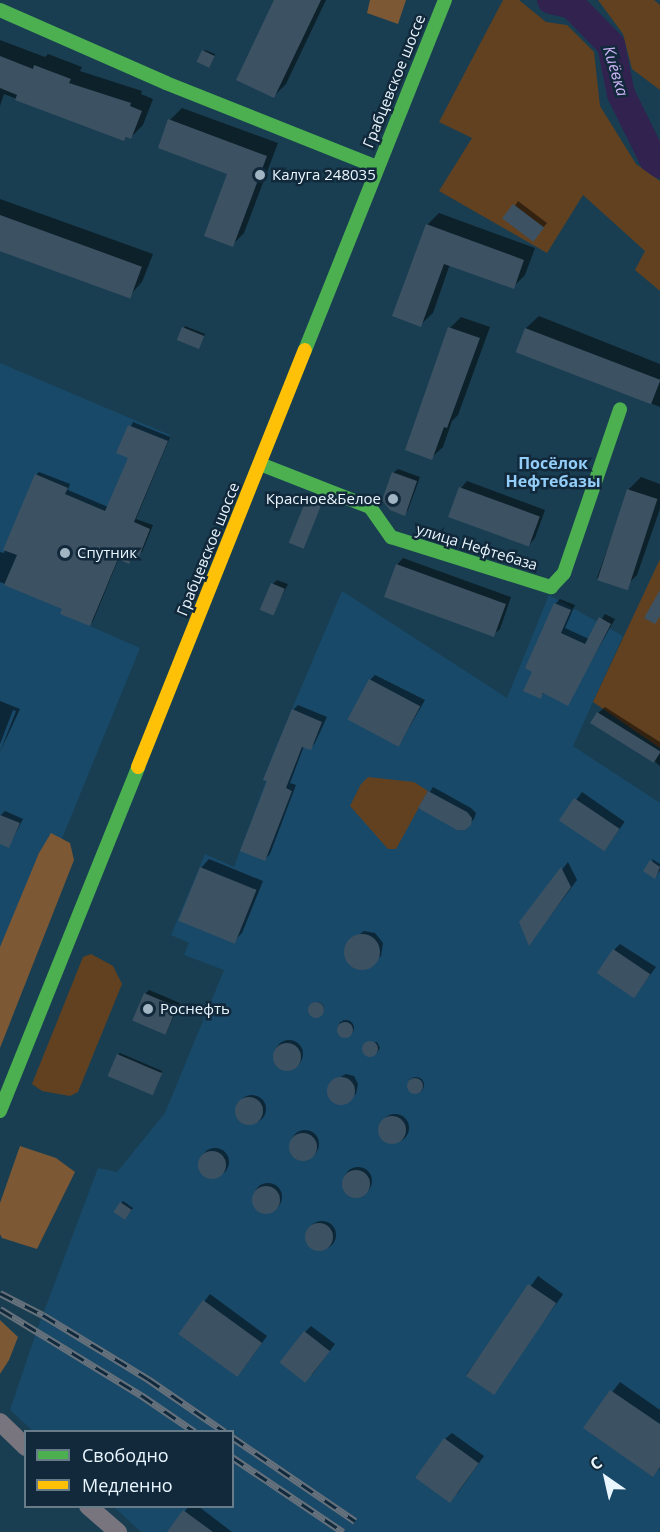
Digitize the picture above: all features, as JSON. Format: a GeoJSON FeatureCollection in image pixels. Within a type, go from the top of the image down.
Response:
{"type":"FeatureCollection","features":[{"type":"Feature","properties":{"kind":"main road","name":"Грабцевское шоссе"},"geometry":{"type":"LineString","coordinates":[[0,1111],[445,0]]}},
{"type":"Feature","properties":{"kind":"main road"},"geometry":{"type":"LineString","coordinates":[[0,10],[166,82],[377,167]]}},
{"type":"Feature","properties":{"kind":"main road","name":"улица Нефтебаза"},"geometry":{"type":"LineString","coordinates":[[260,464],[370,507],[391,537],[551,587],[564,573],[620,409]]}},
{"type":"Feature","properties":{"kind":"street"},"geometry":{"type":"LineString","coordinates":[[0,1422],[24,1445]]}},
{"type":"Feature","properties":{"kind":"street"},"geometry":{"type":"LineString","coordinates":[[90,1508],[118,1532]]}},
{"type":"Feature","properties":{"kind":"shaded area"},"geometry":{"type":"Polygon","coordinates":[[[370,0],[406,0],[398,24],[367,13],[370,0]]]}},
{"type":"Feature","properties":{"kind":"shaded area"},"geometry":{"type":"Polygon","coordinates":[[[503,0],[519,0],[546,22],[567,25],[594,52],[600,106],[636,164],[660,181],[660,291],[635,270],[645,251],[583,195],[547,253],[439,191],[472,138],[439,122],[503,0]]]}},
{"type":"Feature","properties":{"kind":"shaded area"},"geometry":{"type":"Polygon","coordinates":[[[598,0],[654,0],[660,5],[660,90],[632,69],[623,34],[598,0]]]}},
{"type":"Feature","properties":{"kind":"shaded area"},"geometry":{"type":"Polygon","coordinates":[[[0,363],[170,435],[90,626],[140,648],[0,990],[0,363]]]}},
{"type":"Feature","properties":{"kind":"shaded area"},"geometry":{"type":"Polygon","coordinates":[[[660,559],[660,748],[593,702],[660,559]]]}},
{"type":"Feature","properties":{"kind":"shaded area"},"geometry":{"type":"Polygon","coordinates":[[[342,591],[507,698],[549,595],[623,636],[573,746],[660,803],[660,1532],[141,1532],[115,1508],[234,1508],[234,1430],[32,1430],[10,1410],[37,1330],[98,1168],[117,1172],[165,1113],[224,970],[184,955],[189,943],[171,935],[205,854],[234,867],[266,781],[263,780],[342,591]]]}},
{"type":"Feature","properties":{"kind":"shaded area"},"geometry":{"type":"Polygon","coordinates":[[[368,777],[414,782],[428,791],[396,849],[388,849],[350,806],[361,784],[368,777]]]}},
{"type":"Feature","properties":{"kind":"shaded area"},"geometry":{"type":"Polygon","coordinates":[[[51,833],[70,843],[74,860],[0,1048],[0,947],[39,853],[51,833]]]}},
{"type":"Feature","properties":{"kind":"shaded area"},"geometry":{"type":"Polygon","coordinates":[[[91,954],[113,966],[122,984],[78,1092],[70,1096],[42,1091],[32,1084],[83,957],[91,954]]]}},
{"type":"Feature","properties":{"kind":"shaded area"},"geometry":{"type":"Polygon","coordinates":[[[20,1146],[56,1158],[75,1172],[37,1249],[2,1238],[0,1234],[0,1203],[20,1146]]]}},
{"type":"Feature","properties":{"kind":"shaded area"},"geometry":{"type":"Polygon","coordinates":[[[0,1320],[18,1337],[9,1360],[0,1374],[0,1320]]]}},
{"type":"Feature","properties":{"kind":"building"},"geometry":{"type":"Polygon","coordinates":[[[274,0],[321,0],[274,98],[236,80],[274,0]]]}},
{"type":"Feature","properties":{"kind":"building"},"geometry":{"type":"Polygon","coordinates":[[[202,50],[215,56],[209,68],[197,62],[202,50]]]}},
{"type":"Feature","properties":{"kind":"building"},"geometry":{"type":"Polygon","coordinates":[[[0,56],[33,69],[34,65],[71,79],[69,83],[131,103],[130,106],[142,111],[131,139],[126,137],[124,141],[15,100],[17,95],[0,88],[0,56]]]}},
{"type":"Feature","properties":{"kind":"building"},"geometry":{"type":"Polygon","coordinates":[[[168,119],[267,156],[233,247],[204,236],[227,174],[158,148],[168,119]]]}},
{"type":"Feature","properties":{"kind":"building"},"geometry":{"type":"Polygon","coordinates":[[[513,204],[544,227],[533,242],[502,218],[513,204]]]}},
{"type":"Feature","properties":{"kind":"building"},"geometry":{"type":"Polygon","coordinates":[[[0,215],[142,267],[130,299],[0,251],[0,215]]]}},
{"type":"Feature","properties":{"kind":"building"},"geometry":{"type":"Polygon","coordinates":[[[426,224],[524,260],[514,289],[444,264],[421,327],[392,316],[426,224]]]}},
{"type":"Feature","properties":{"kind":"building"},"geometry":{"type":"Polygon","coordinates":[[[182,327],[204,336],[199,349],[177,340],[182,327]]]}},
{"type":"Feature","properties":{"kind":"building"},"geometry":{"type":"Polygon","coordinates":[[[448,327],[480,338],[447,428],[444,427],[432,460],[405,450],[448,327]]]}},
{"type":"Feature","properties":{"kind":"building"},"geometry":{"type":"Polygon","coordinates":[[[525,328],[660,380],[651,404],[516,352],[525,328]]]}},
{"type":"Feature","properties":{"kind":"building","name":"Спутник"},"geometry":{"type":"Polygon","coordinates":[[[128,425],[168,441],[134,522],[150,529],[139,557],[133,554],[129,564],[118,559],[90,626],[60,614],[62,609],[4,585],[17,555],[3,550],[35,474],[68,488],[65,494],[105,511],[128,458],[116,453],[128,425]]]}},
{"type":"Feature","properties":{"kind":"building"},"geometry":{"type":"Polygon","coordinates":[[[392,472],[417,481],[405,516],[390,510],[382,500],[392,472]]]}},
{"type":"Feature","properties":{"kind":"building"},"geometry":{"type":"Polygon","coordinates":[[[459,487],[540,516],[529,546],[448,517],[459,487]]]}},
{"type":"Feature","properties":{"kind":"building"},"geometry":{"type":"Polygon","coordinates":[[[627,489],[657,499],[628,590],[597,580],[627,489]]]}},
{"type":"Feature","properties":{"kind":"building"},"geometry":{"type":"Polygon","coordinates":[[[306,500],[321,506],[304,549],[289,543],[306,500]]]}},
{"type":"Feature","properties":{"kind":"building"},"geometry":{"type":"Polygon","coordinates":[[[396,564],[506,604],[494,637],[384,597],[396,564]]]}},
{"type":"Feature","properties":{"kind":"building"},"geometry":{"type":"Polygon","coordinates":[[[271,583],[285,589],[273,616],[260,610],[271,583]]]}},
{"type":"Feature","properties":{"kind":"building"},"geometry":{"type":"Polygon","coordinates":[[[660,590],[660,616],[655,624],[644,618],[660,590]]]}},
{"type":"Feature","properties":{"kind":"building"},"geometry":{"type":"Polygon","coordinates":[[[554,603],[571,610],[561,633],[585,644],[599,617],[611,624],[568,706],[543,693],[541,699],[523,691],[532,672],[525,668],[554,603]]]}},
{"type":"Feature","properties":{"kind":"building"},"geometry":{"type":"Polygon","coordinates":[[[369,679],[420,706],[399,747],[347,720],[369,679]]]}},
{"type":"Feature","properties":{"kind":"building"},"geometry":{"type":"Polygon","coordinates":[[[292,709],[322,722],[311,750],[302,747],[286,788],[292,791],[265,861],[240,851],[267,781],[263,780],[292,709]]]}},
{"type":"Feature","properties":{"kind":"building"},"geometry":{"type":"Polygon","coordinates":[[[597,712],[660,751],[654,763],[590,723],[597,712]]]}},
{"type":"Feature","properties":{"kind":"building"},"geometry":{"type":"Polygon","coordinates":[[[428,791],[467,812],[472,818],[471,825],[465,830],[457,830],[418,808],[428,791]]]}},
{"type":"Feature","properties":{"kind":"building"},"geometry":{"type":"Polygon","coordinates":[[[574,798],[620,829],[604,851],[559,820],[574,798]]]}},
{"type":"Feature","properties":{"kind":"building"},"geometry":{"type":"Polygon","coordinates":[[[0,815],[20,823],[9,848],[0,844],[0,815]]]}},
{"type":"Feature","properties":{"kind":"building"},"geometry":{"type":"Polygon","coordinates":[[[650,860],[660,867],[655,879],[643,871],[650,860]]]}},
{"type":"Feature","properties":{"kind":"building"},"geometry":{"type":"Polygon","coordinates":[[[200,867],[257,890],[235,944],[178,921],[200,867]]]}},
{"type":"Feature","properties":{"kind":"building"},"geometry":{"type":"Polygon","coordinates":[[[561,867],[571,887],[529,946],[519,922],[561,867]]]}},
{"type":"Feature","properties":{"kind":"building"},"geometry":{"type":"Polygon","coordinates":[[[362,934],[375,939],[380,952],[375,965],[362,970],[349,965],[344,952],[349,939],[362,934]]]}},
{"type":"Feature","properties":{"kind":"building"},"geometry":{"type":"Polygon","coordinates":[[[613,949],[650,974],[634,998],[597,973],[613,949]]]}},
{"type":"Feature","properties":{"kind":"building"},"geometry":{"type":"Polygon","coordinates":[[[144,993],[177,1007],[165,1035],[132,1021],[144,993]]]}},
{"type":"Feature","properties":{"kind":"building"},"geometry":{"type":"Polygon","coordinates":[[[313,1002],[319,1002],[324,1010],[322,1016],[313,1018],[308,1013],[308,1007],[313,1002]]]}},
{"type":"Feature","properties":{"kind":"building"},"geometry":{"type":"Polygon","coordinates":[[[342,1022],[348,1022],[353,1030],[351,1036],[342,1038],[337,1033],[337,1027],[342,1022]]]}},
{"type":"Feature","properties":{"kind":"building"},"geometry":{"type":"Polygon","coordinates":[[[367,1041],[373,1041],[378,1049],[376,1055],[367,1057],[362,1052],[362,1046],[367,1041]]]}},
{"type":"Feature","properties":{"kind":"building"},"geometry":{"type":"Polygon","coordinates":[[[287,1043],[297,1047],[301,1057],[297,1067],[287,1071],[277,1067],[273,1057],[277,1047],[287,1043]]]}},
{"type":"Feature","properties":{"kind":"building"},"geometry":{"type":"Polygon","coordinates":[[[117,1054],[162,1073],[153,1095],[108,1076],[117,1054]]]}},
{"type":"Feature","properties":{"kind":"building"},"geometry":{"type":"Polygon","coordinates":[[[341,1077],[351,1081],[355,1091],[351,1101],[341,1105],[331,1101],[327,1091],[331,1081],[341,1077]]]}},
{"type":"Feature","properties":{"kind":"building"},"geometry":{"type":"Polygon","coordinates":[[[412,1078],[418,1078],[423,1086],[421,1092],[412,1094],[407,1089],[407,1083],[412,1078]]]}},
{"type":"Feature","properties":{"kind":"building"},"geometry":{"type":"Polygon","coordinates":[[[249,1097],[259,1101],[263,1111],[259,1121],[249,1125],[239,1121],[235,1111],[239,1101],[249,1097]]]}},
{"type":"Feature","properties":{"kind":"building"},"geometry":{"type":"Polygon","coordinates":[[[392,1116],[402,1120],[406,1130],[402,1140],[392,1144],[382,1140],[378,1130],[382,1120],[392,1116]]]}},
{"type":"Feature","properties":{"kind":"building"},"geometry":{"type":"Polygon","coordinates":[[[303,1133],[313,1137],[317,1147],[313,1157],[303,1161],[293,1157],[289,1147],[293,1137],[303,1133]]]}},
{"type":"Feature","properties":{"kind":"building"},"geometry":{"type":"Polygon","coordinates":[[[212,1151],[222,1155],[226,1165],[222,1175],[212,1179],[202,1175],[198,1165],[202,1155],[212,1151]]]}},
{"type":"Feature","properties":{"kind":"building"},"geometry":{"type":"Polygon","coordinates":[[[356,1170],[366,1174],[370,1184],[366,1194],[356,1198],[346,1194],[342,1184],[346,1174],[356,1170]]]}},
{"type":"Feature","properties":{"kind":"building"},"geometry":{"type":"Polygon","coordinates":[[[266,1186],[276,1190],[280,1200],[276,1210],[266,1214],[256,1210],[252,1200],[256,1190],[266,1186]]]}},
{"type":"Feature","properties":{"kind":"building"},"geometry":{"type":"Polygon","coordinates":[[[120,1202],[132,1210],[125,1220],[113,1212],[120,1202]]]}},
{"type":"Feature","properties":{"kind":"building"},"geometry":{"type":"Polygon","coordinates":[[[319,1223],[329,1227],[333,1237],[329,1247],[319,1251],[309,1247],[305,1237],[309,1227],[319,1223]]]}},
{"type":"Feature","properties":{"kind":"building"},"geometry":{"type":"Polygon","coordinates":[[[528,1284],[556,1303],[494,1395],[466,1376],[528,1284]]]}},
{"type":"Feature","properties":{"kind":"building"},"geometry":{"type":"Polygon","coordinates":[[[203,1300],[262,1343],[237,1377],[178,1334],[203,1300]]]}},
{"type":"Feature","properties":{"kind":"building"},"geometry":{"type":"Polygon","coordinates":[[[304,1331],[330,1351],[305,1383],[279,1363],[304,1331]]]}},
{"type":"Feature","properties":{"kind":"building"},"geometry":{"type":"Polygon","coordinates":[[[610,1390],[660,1424],[660,1467],[653,1477],[583,1428],[610,1390]]]}},
{"type":"Feature","properties":{"kind":"building"},"geometry":{"type":"Polygon","coordinates":[[[444,1438],[479,1463],[450,1503],[415,1478],[444,1438]]]}},
{"type":"Feature","properties":{"kind":"building"},"geometry":{"type":"Polygon","coordinates":[[[183,1510],[213,1532],[167,1532],[183,1510]]]}},
{"type":"Feature","properties":{"kind":"waterway","name":"Киёвка"},"geometry":{"type":"LineString","coordinates":[[551,0],[572,5],[611,45],[621,94],[653,159],[660,164]]}},
{"type":"Feature","properties":{"kind":"railway"},"geometry":{"type":"LineString","coordinates":[[0,1293],[43,1315],[148,1379],[222,1430]]}},
{"type":"Feature","properties":{"kind":"railway"},"geometry":{"type":"LineString","coordinates":[[0,1309],[141,1395],[192,1430]]}},
{"type":"Feature","properties":{"kind":"railway"},"geometry":{"type":"LineString","coordinates":[[234,1438],[355,1521]]}},
{"type":"Feature","properties":{"kind":"railway"},"geometry":{"type":"LineString","coordinates":[[234,1458],[343,1532]]}},
{"type":"Feature","properties":{"kind":"traffic: fast"},"geometry":{"type":"LineString","coordinates":[[305,350],[445,0]]}},
{"type":"Feature","properties":{"kind":"traffic: fast"},"geometry":{"type":"LineString","coordinates":[[0,10],[166,83],[377,167]]}},
{"type":"Feature","properties":{"kind":"traffic: fast"},"geometry":{"type":"LineString","coordinates":[[260,464],[370,507],[391,537],[551,587],[564,573],[620,409]]}},
{"type":"Feature","properties":{"kind":"traffic: fast"},"geometry":{"type":"LineString","coordinates":[[0,1111],[138,767]]}},
{"type":"Feature","properties":{"kind":"traffic: slow"},"geometry":{"type":"LineString","coordinates":[[138,767],[305,350]]}},
{"type":"Feature","properties":{"kind":"place","name":"Калуга 248035"},"geometry":{"type":"Point","coordinates":[260,175]}},
{"type":"Feature","properties":{"kind":"place","name":"Красное&Белое"},"geometry":{"type":"Point","coordinates":[393,499]}},
{"type":"Feature","properties":{"kind":"place","name":"Спутник"},"geometry":{"type":"Point","coordinates":[65,553]}},
{"type":"Feature","properties":{"kind":"place","name":"Роснефть"},"geometry":{"type":"Point","coordinates":[148,1009]}},
{"type":"Feature","properties":{"kind":"district","name":"Посёлок Нефтебазы"},"geometry":{"type":"Point","coordinates":[553,472]}}]}
